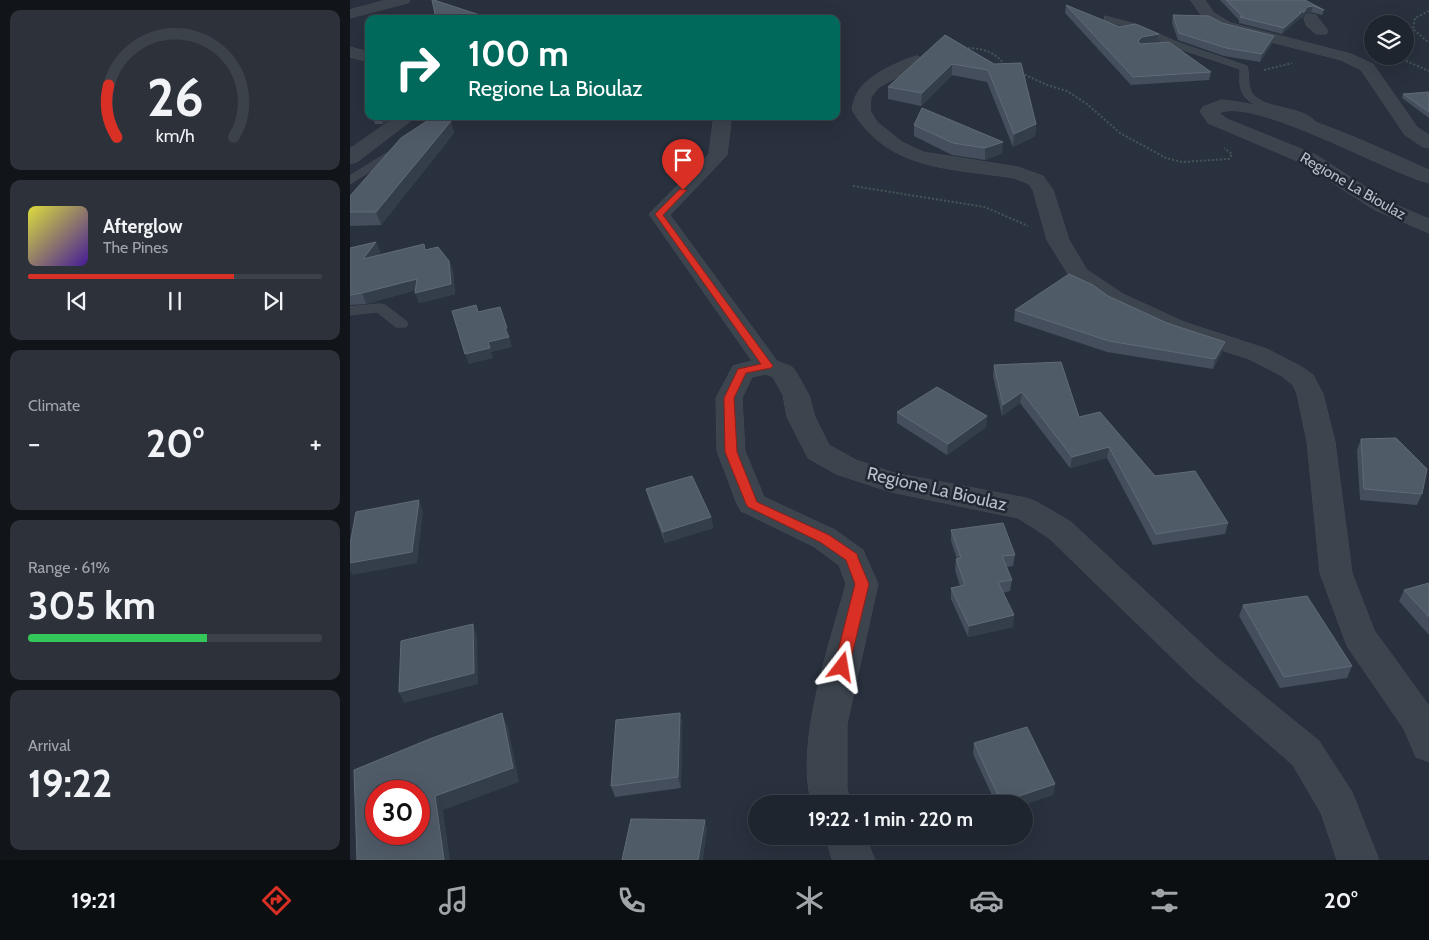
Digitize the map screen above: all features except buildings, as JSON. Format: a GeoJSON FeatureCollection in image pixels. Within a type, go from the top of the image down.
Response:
{"type":"FeatureCollection","features":[{"type":"Feature","properties":{"kind":"street"},"geometry":{"type":"LineString","coordinates":[[350,14],[403,0]]}},
{"type":"Feature","properties":{"kind":"street"},"geometry":{"type":"LineString","coordinates":[[1198,0],[1208,16],[1226,26],[1346,57],[1367,67],[1411,131],[1429,143]]}},
{"type":"Feature","properties":{"kind":"street"},"geometry":{"type":"LineString","coordinates":[[1311,18],[1311,22],[1321,31],[1295,32],[1293,34],[1328,46],[1332,50],[1330,53]]}},
{"type":"Feature","properties":{"kind":"street"},"geometry":{"type":"LineString","coordinates":[[350,52],[365,56]]}},
{"type":"Feature","properties":{"kind":"street"},"geometry":{"type":"LineString","coordinates":[[917,61],[891,72],[873,84],[863,97],[861,110],[870,125],[896,146],[918,157],[1018,173],[1036,180],[1043,190],[1058,240],[1079,274],[1115,299],[1175,327],[1258,354],[1291,371],[1304,381],[1310,394],[1321,442],[1336,573],[1359,636],[1419,721],[1429,745]]}},
{"type":"Feature","properties":{"kind":"street","name":"Regione La Bioulaz"},"geometry":{"type":"LineString","coordinates":[[1429,177],[1307,126],[1270,113],[1227,104],[1214,106],[1210,111],[1214,118],[1221,123],[1309,159],[1382,206],[1429,227]]}},
{"type":"Feature","properties":{"kind":"street"},"geometry":{"type":"LineString","coordinates":[[350,158],[403,120]]}},
{"type":"Feature","properties":{"kind":"street","name":"Regione La Bioulaz"},"geometry":{"type":"LineString","coordinates":[[722,122],[718,155],[659,214],[768,366],[783,372],[796,395],[802,417],[818,451],[846,467],[891,482],[1026,509],[1060,530],[1204,667],[1306,753],[1338,805],[1358,860]]}},
{"type":"Feature","properties":{"kind":"street"},"geometry":{"type":"LineString","coordinates":[[768,366],[742,371],[729,398],[731,452],[743,484],[752,504],[824,538],[852,558],[862,584],[828,724],[827,789],[829,795]]}},
{"type":"Feature","properties":{"kind":"street"},"geometry":{"type":"LineString","coordinates":[[848,845],[854,860]]}},
{"type":"Feature","properties":{"kind":"lane","name":"Regione La Bioulaz"},"geometry":{"type":"LineString","coordinates":[[1108,18],[1136,27],[1174,44],[1244,68],[1245,89],[1248,95],[1259,102],[1296,113],[1310,120],[1312,123],[1307,126]]}},
{"type":"Feature","properties":{"kind":"lane","name":"Regione La Bioulaz"},"geometry":{"type":"LineString","coordinates":[[1158,46],[1174,44]]}},
{"type":"Feature","properties":{"kind":"lane"},"geometry":{"type":"LineString","coordinates":[[350,182],[444,120]]}},
{"type":"Feature","properties":{"kind":"lane"},"geometry":{"type":"LineString","coordinates":[[350,312],[380,308],[401,324]]}},
{"type":"Feature","properties":{"kind":"path"},"geometry":{"type":"LineString","coordinates":[[1429,11],[1416,18],[1413,30],[1429,43]]}},
{"type":"Feature","properties":{"kind":"path"},"geometry":{"type":"LineString","coordinates":[[917,61],[955,49],[977,48],[1001,58],[1004,65],[1011,70]]}},
{"type":"Feature","properties":{"kind":"path"},"geometry":{"type":"LineString","coordinates":[[1414,65],[1429,72]]}},
{"type":"Feature","properties":{"kind":"path"},"geometry":{"type":"LineString","coordinates":[[1019,73],[1047,85],[1068,91],[1087,104],[1120,133],[1166,158],[1182,162],[1229,159],[1232,154],[1208,131],[1210,125],[1221,123]]}},
{"type":"Feature","properties":{"kind":"path"},"geometry":{"type":"LineString","coordinates":[[853,186],[985,207],[1058,240]]}},
{"type":"Feature","properties":{"kind":"route"},"geometry":{"type":"LineString","coordinates":[[683,190],[659,214],[768,366],[742,371],[729,398],[731,452],[752,504],[824,538],[852,558],[862,584],[842,667]]}}]}
